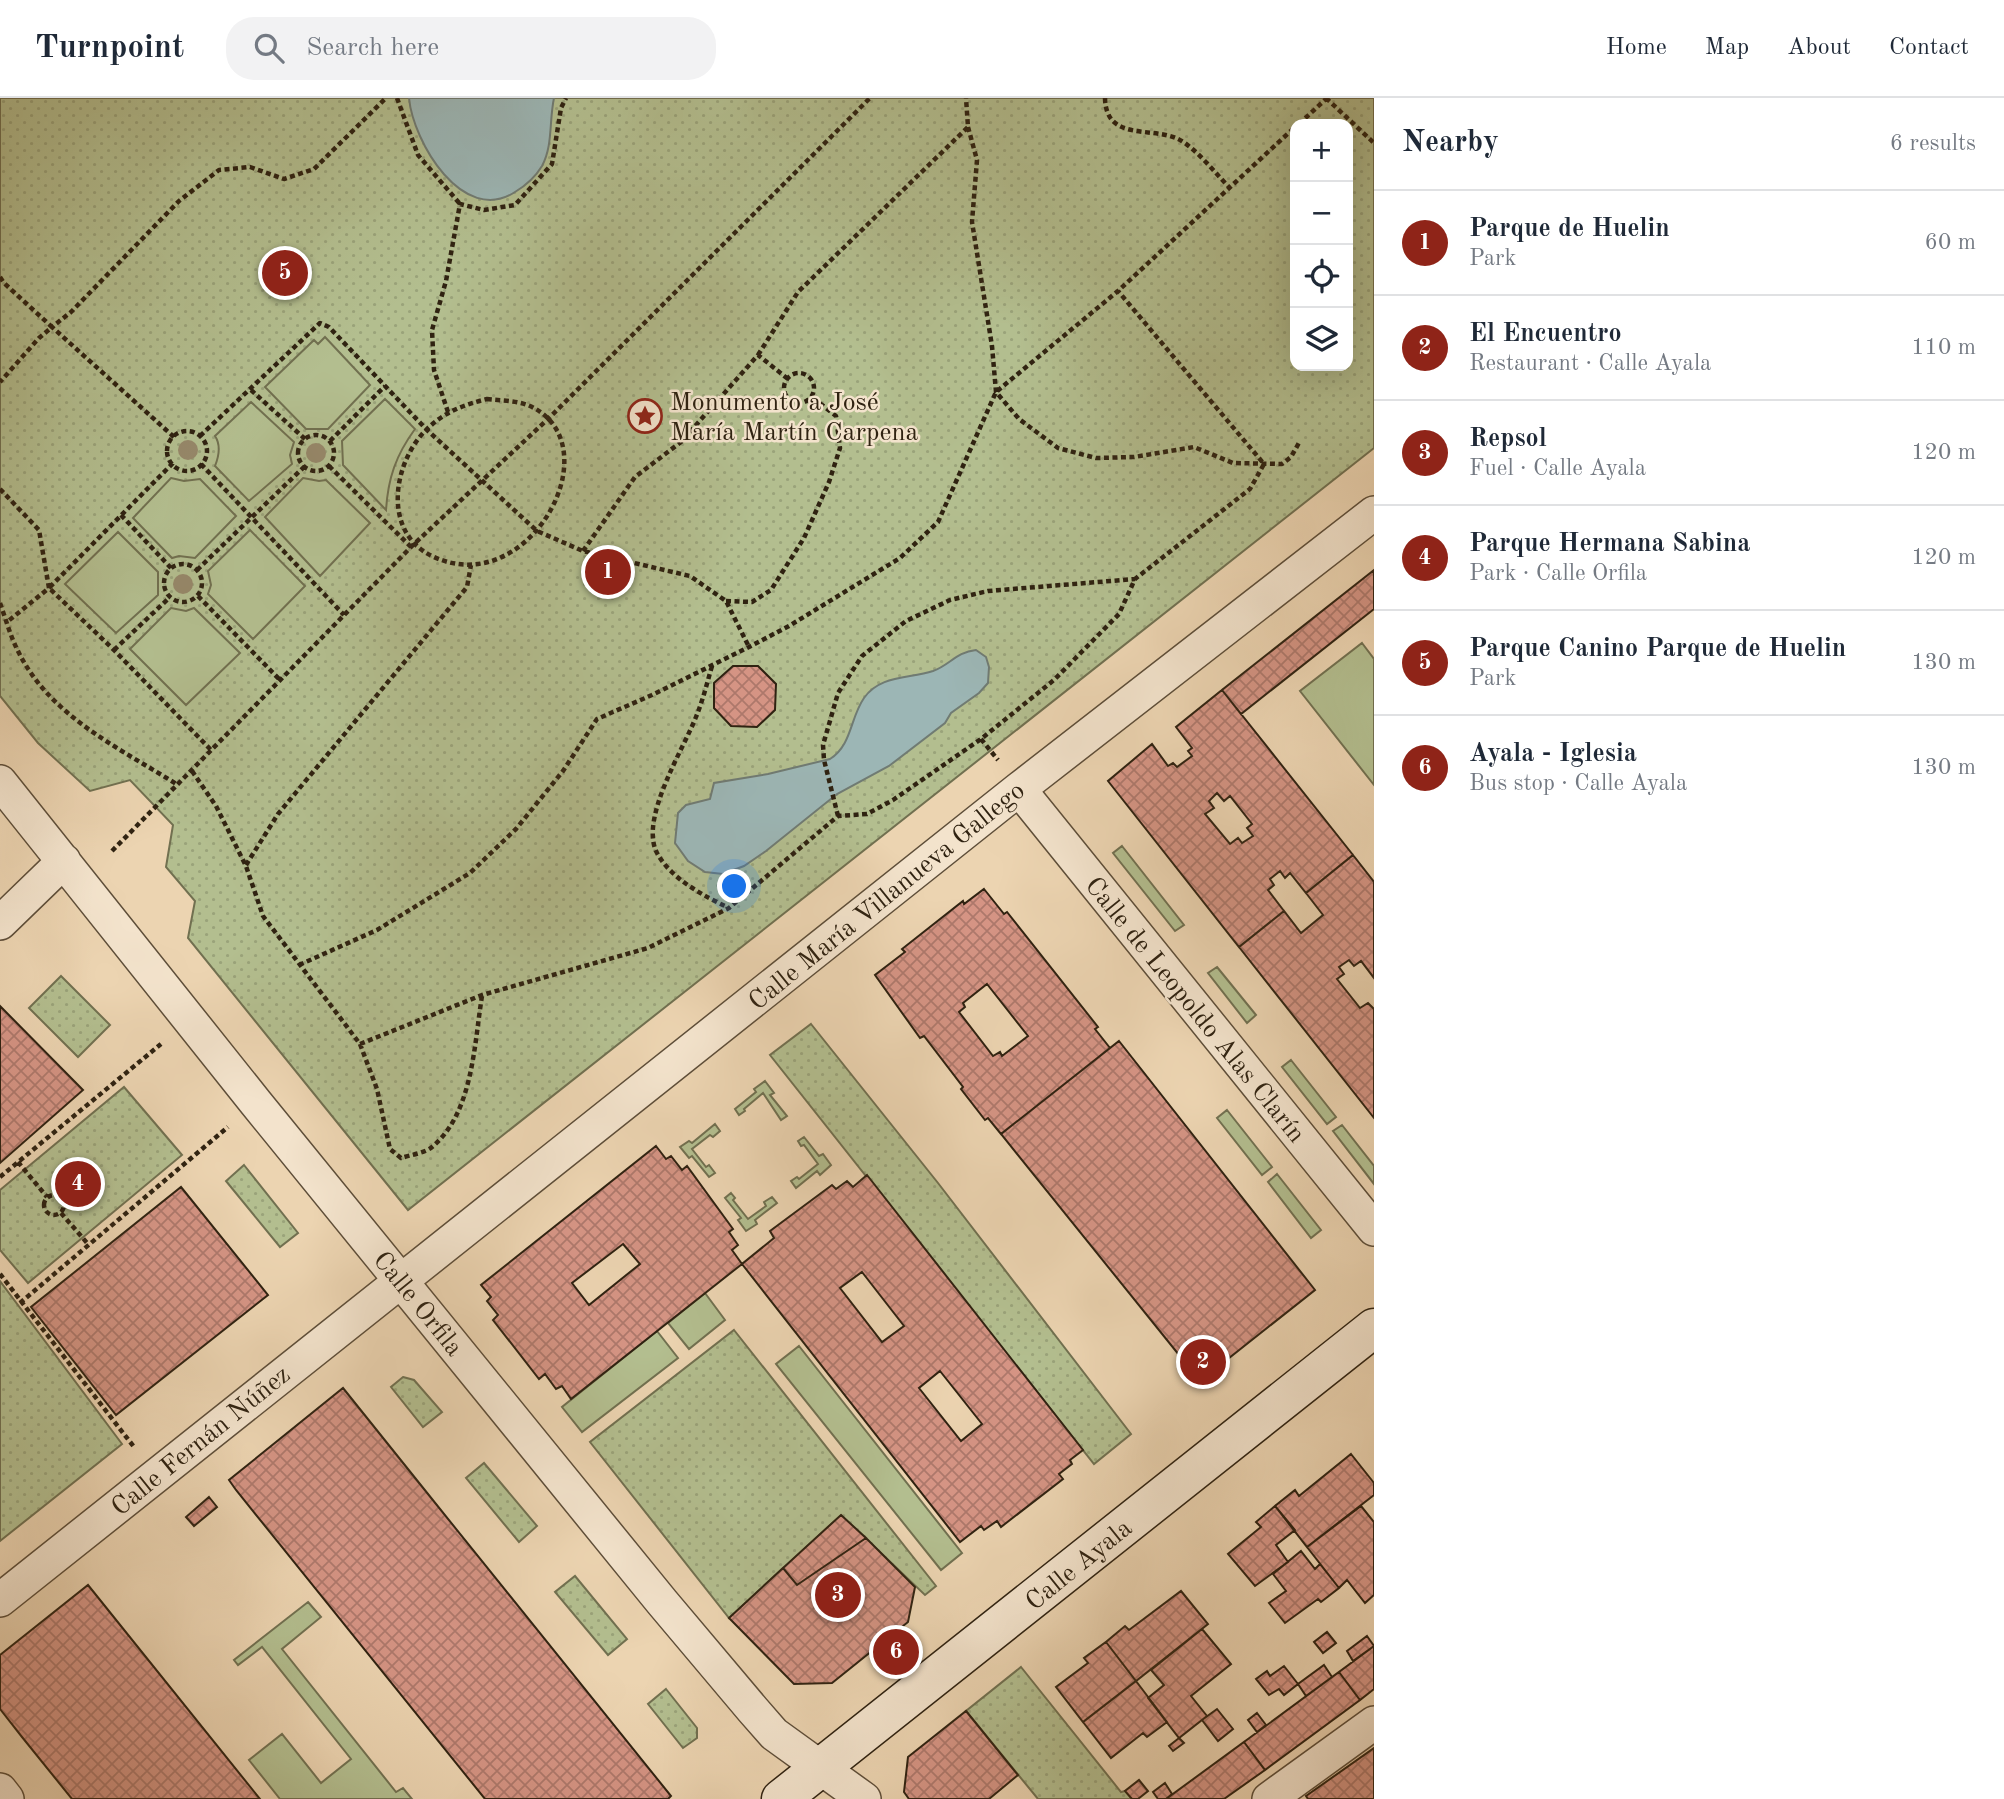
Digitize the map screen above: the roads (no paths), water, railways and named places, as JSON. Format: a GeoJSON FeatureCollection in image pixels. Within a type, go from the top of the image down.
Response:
{"type":"FeatureCollection","features":[{"type":"Feature","properties":{"kind":"main road","name":"Calle Ayala"},"geometry":{"type":"LineString","coordinates":[[781,1799],[1374,1328]]}},
{"type":"Feature","properties":{"kind":"street","name":"Calle María Villanueva Gallego"},"geometry":{"type":"LineString","coordinates":[[401,1281],[1019,789],[1374,513]]}},
{"type":"Feature","properties":{"kind":"street","name":"Calle Orfila"},"geometry":{"type":"LineString","coordinates":[[0,782],[256,1103],[662,1602],[760,1718],[774,1734],[864,1799]]}},
{"type":"Feature","properties":{"kind":"street","name":"Calle de Leopoldo Alas Clarín"},"geometry":{"type":"LineString","coordinates":[[1019,789],[1374,1229]]}},
{"type":"Feature","properties":{"kind":"street"},"geometry":{"type":"LineString","coordinates":[[0,923],[64,861]]}},
{"type":"Feature","properties":{"kind":"street","name":"Calle Fernán Núñez"},"geometry":{"type":"LineString","coordinates":[[0,1600],[401,1281]]}},
{"type":"Feature","properties":{"kind":"street"},"geometry":{"type":"LineString","coordinates":[[1269,1799],[1374,1723]]}},
{"type":"Feature","properties":{"kind":"street"},"geometry":{"type":"LineString","coordinates":[[0,1790],[7,1799]]}},
{"type":"Feature","properties":{"kind":"water"},"geometry":{"type":"Polygon","coordinates":[[[409,98],[554,98],[549,142],[542,166],[515,192],[496,200],[477,198],[460,189],[444,174],[431,156],[420,136],[409,98]]]}},
{"type":"Feature","properties":{"kind":"water"},"geometry":{"type":"Polygon","coordinates":[[[976,650],[986,657],[989,667],[988,683],[979,693],[951,713],[945,723],[889,766],[837,794],[744,866],[723,874],[705,872],[688,861],[675,843],[678,813],[686,805],[710,799],[714,783],[768,774],[830,759],[847,739],[864,698],[878,685],[933,671],[963,653],[976,650]]]}},
{"type":"Feature","properties":{"kind":"place","name":"Parque Canino Parque de Huelin"},"geometry":{"type":"Point","coordinates":[285,273]}},
{"type":"Feature","properties":{"kind":"place","name":"Monumento a José María Martín Carpena"},"geometry":{"type":"Point","coordinates":[645,416]}},
{"type":"Feature","properties":{"kind":"place","name":"Parque de Huelin"},"geometry":{"type":"Point","coordinates":[608,572]}},
{"type":"Feature","properties":{"kind":"place","name":"Parque Hermana Sabina"},"geometry":{"type":"Point","coordinates":[78,1184]}},
{"type":"Feature","properties":{"kind":"place","name":"El Encuentro"},"geometry":{"type":"Point","coordinates":[1203,1362]}},
{"type":"Feature","properties":{"kind":"place","name":"Repsol"},"geometry":{"type":"Point","coordinates":[838,1595]}},
{"type":"Feature","properties":{"kind":"place","name":"Ayala - Iglesia"},"geometry":{"type":"Point","coordinates":[896,1652]}}]}
